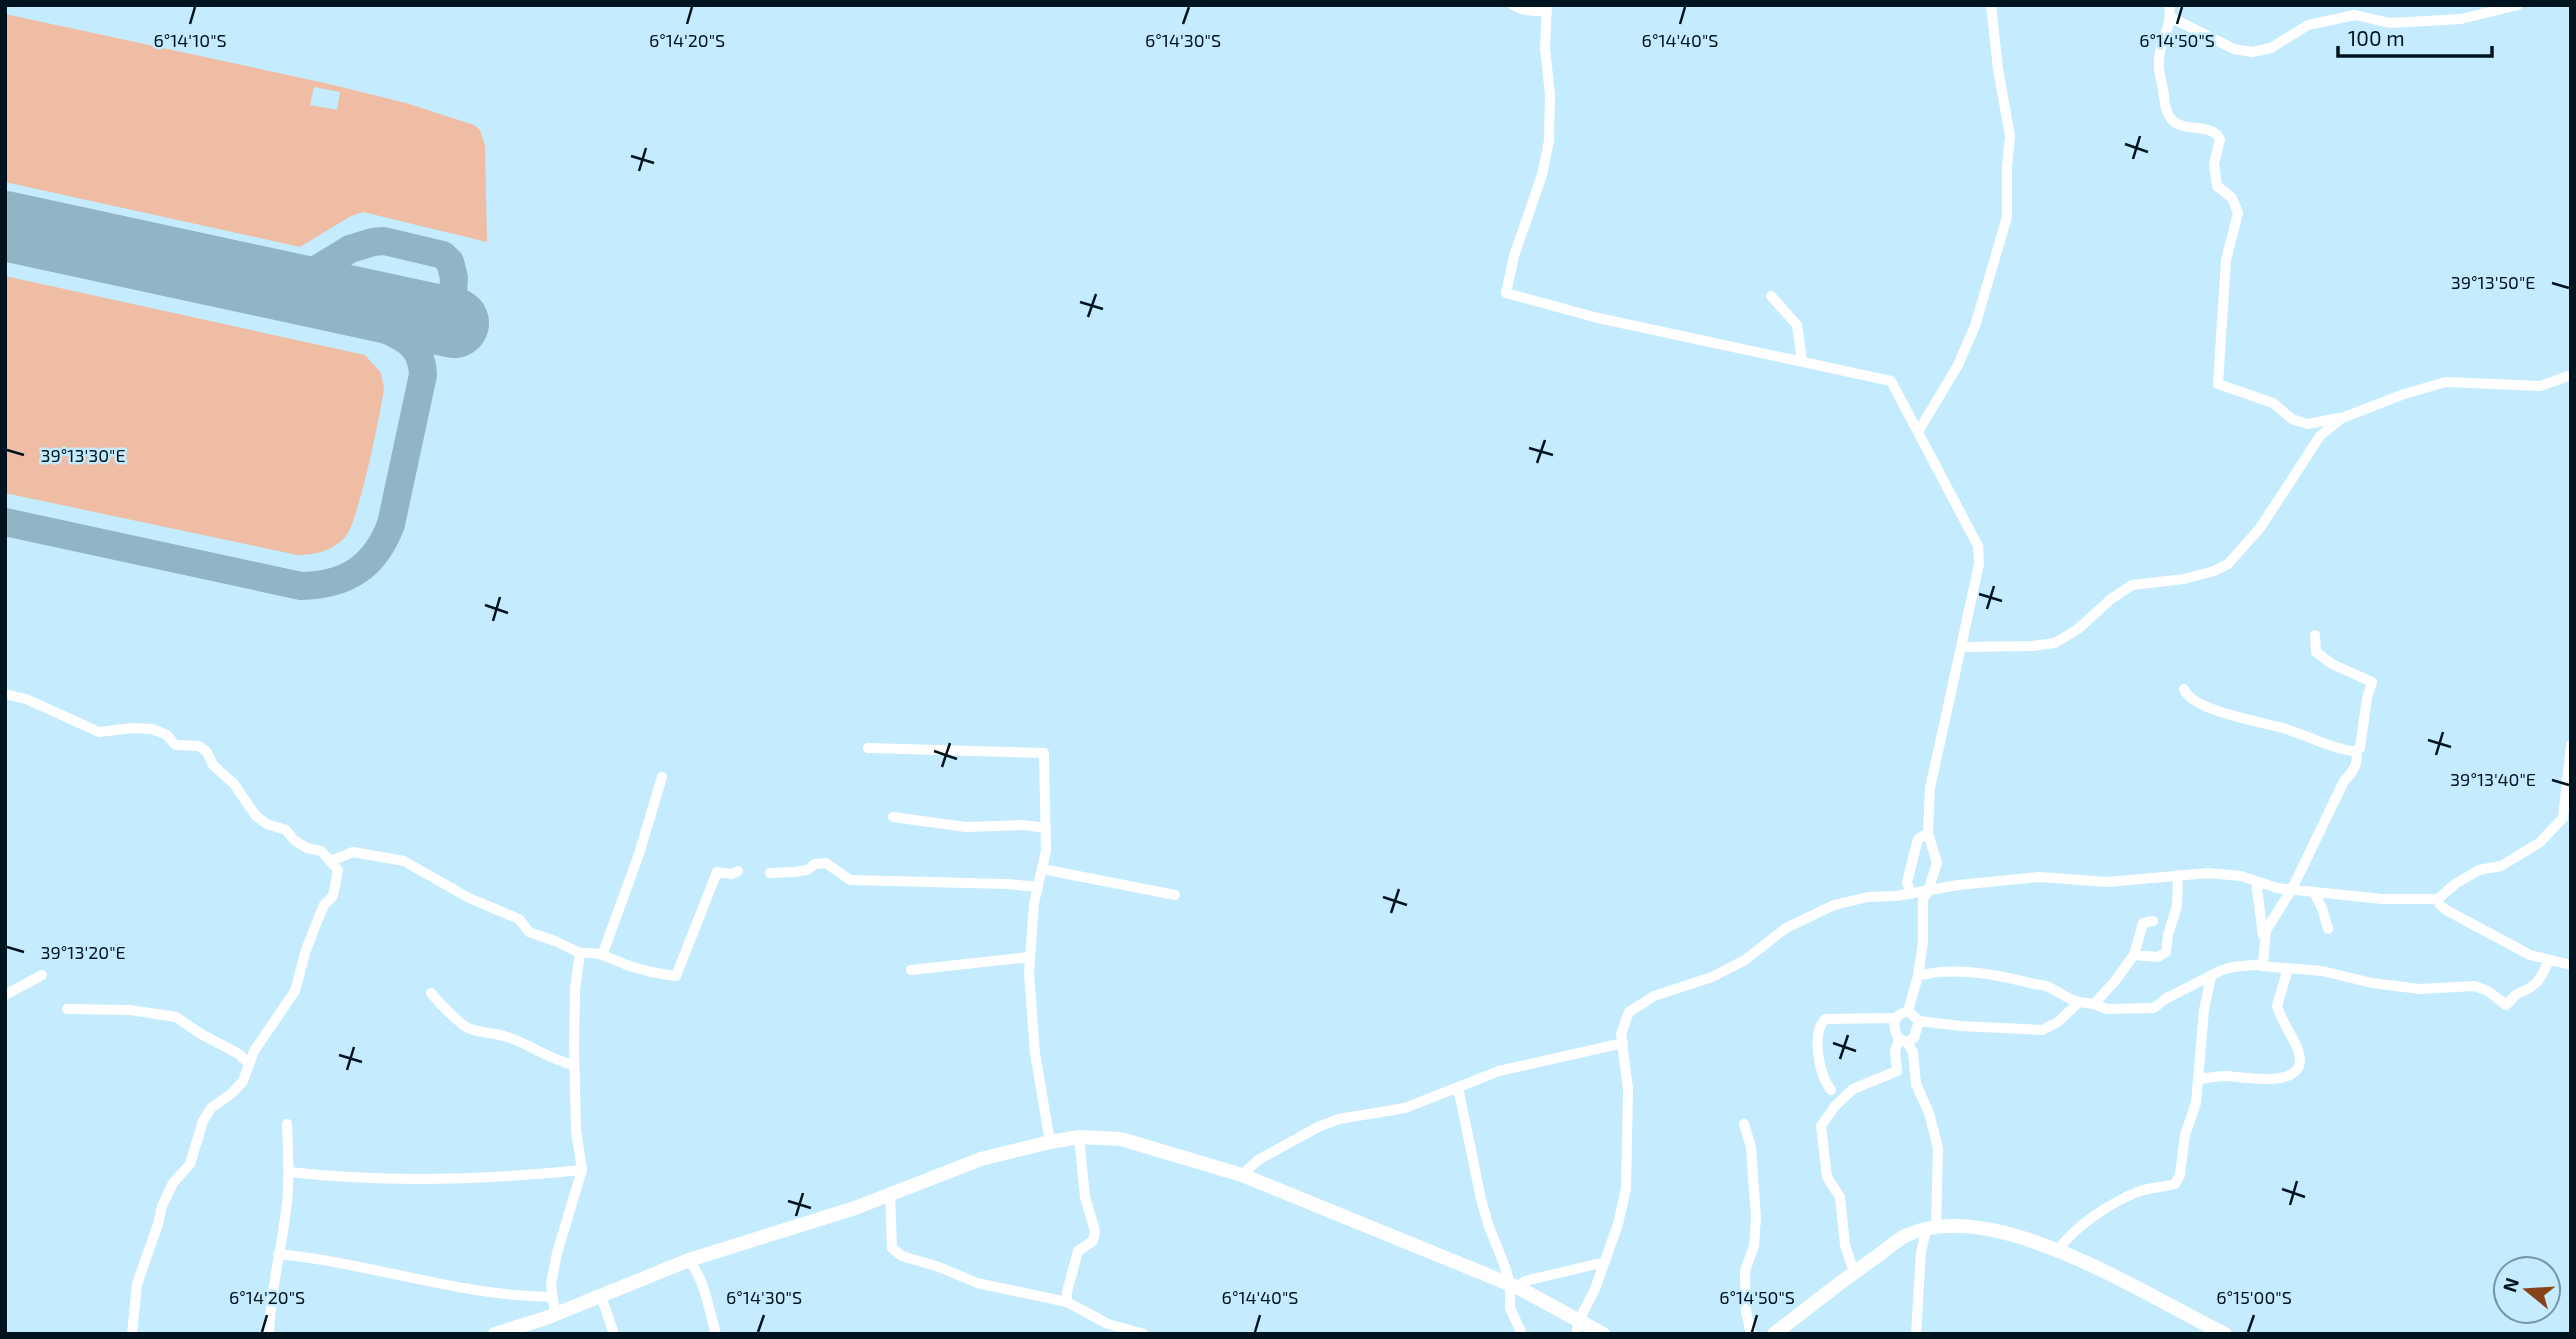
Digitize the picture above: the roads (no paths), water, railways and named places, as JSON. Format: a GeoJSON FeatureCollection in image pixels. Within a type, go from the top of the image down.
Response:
{"type":"FeatureCollection","features":[{"type":"Feature","properties":{"kind":"street"},"geometry":{"type":"LineString","coordinates":[[1513,5],[1524,10],[1547,8],[1545,48],[1550,95],[1549,141],[1542,175],[1514,256],[1506,293],[1598,318],[1891,381],[1978,546],[1979,564],[1930,788],[1928,833],[1937,863],[1923,900],[1923,942],[1918,976],[1908,1011]]}},
{"type":"Feature","properties":{"kind":"street"},"geometry":{"type":"LineString","coordinates":[[1918,432],[1958,365],[1975,326],[2007,217],[2010,136],[1990,13],[1992,5]]}},
{"type":"Feature","properties":{"kind":"street"},"geometry":{"type":"LineString","coordinates":[[2169,5],[2172,18],[2160,53],[2158,72],[2165,107],[2171,118],[2179,124],[2211,130],[2217,134],[2220,139],[2214,164],[2217,186],[2232,198],[2237,206],[2235,229],[2226,260],[2218,384],[2273,403],[2292,419],[2308,424],[2342,418],[2404,394],[2446,382],[2540,386],[2571,375]]}},
{"type":"Feature","properties":{"kind":"street"},"geometry":{"type":"LineString","coordinates":[[2172,18],[2234,48],[2252,52],[2271,48],[2308,24],[2355,15],[2402,23],[2462,19],[2518,5]]}},
{"type":"Feature","properties":{"kind":"street"},"geometry":{"type":"LineString","coordinates":[[1771,296],[1797,325],[1802,360]]}},
{"type":"Feature","properties":{"kind":"street"},"geometry":{"type":"LineString","coordinates":[[1961,647],[2034,646],[2055,643],[2078,629],[2111,599],[2132,585],[2184,579],[2228,565],[2260,528],[2320,436],[2342,418]]}},
{"type":"Feature","properties":{"kind":"street"},"geometry":{"type":"LineString","coordinates":[[2315,635],[2316,652],[2324,659],[2372,682],[2360,748],[2356,751]]}},
{"type":"Feature","properties":{"kind":"street"},"geometry":{"type":"LineString","coordinates":[[2184,690],[2189,698],[2238,718],[2280,727],[2340,749],[2356,751]]}},
{"type":"Feature","properties":{"kind":"street"},"geometry":{"type":"LineString","coordinates":[[5,694],[26,699],[99,732],[143,728],[167,735],[175,745],[199,746],[207,752],[213,765],[240,793],[256,816],[267,824],[286,830],[294,840],[307,848],[321,851],[338,870],[333,896],[324,905],[318,919],[295,991],[270,1030],[260,1040],[243,1081],[232,1094],[211,1108],[203,1121],[190,1164],[173,1183],[162,1206],[137,1284],[132,1334]]}},
{"type":"Feature","properties":{"kind":"street"},"geometry":{"type":"LineString","coordinates":[[1578,1327],[1605,1262],[1626,1189],[1628,1089],[1621,1034],[1629,1012],[1654,996],[1712,977],[1745,960],[1786,928],[1834,905],[1868,897],[1911,894],[1958,885],[2039,877],[2108,882],[2208,873],[2241,876],[2277,888],[2382,899],[2438,899],[2455,884],[2479,870],[2501,866],[2539,843],[2557,825],[2563,818],[2571,745]]}},
{"type":"Feature","properties":{"kind":"street"},"geometry":{"type":"LineString","coordinates":[[868,748],[1044,753],[1046,851],[1038,887],[1029,974],[1035,1053],[1050,1142]]}},
{"type":"Feature","properties":{"kind":"street"},"geometry":{"type":"LineString","coordinates":[[2264,941],[2266,930],[2291,889],[2344,781],[2354,771],[2358,758],[2356,751]]}},
{"type":"Feature","properties":{"kind":"street"},"geometry":{"type":"LineString","coordinates":[[603,954],[639,854],[662,777]]}},
{"type":"Feature","properties":{"kind":"street"},"geometry":{"type":"LineString","coordinates":[[893,817],[966,827],[1023,825],[1045,828]]}},
{"type":"Feature","properties":{"kind":"street"},"geometry":{"type":"LineString","coordinates":[[1911,894],[1908,883],[1918,839],[1928,833]]}},
{"type":"Feature","properties":{"kind":"street"},"geometry":{"type":"LineString","coordinates":[[331,860],[353,852],[404,861],[469,898],[519,919],[529,932],[580,953],[603,954],[654,974],[676,976],[709,896],[714,876],[717,872],[732,874],[738,871]]}},
{"type":"Feature","properties":{"kind":"street"},"geometry":{"type":"LineString","coordinates":[[770,873],[794,873],[807,870],[815,864],[826,863],[850,880],[1038,887]]}},
{"type":"Feature","properties":{"kind":"street"},"geometry":{"type":"LineString","coordinates":[[1042,869],[1175,895]]}},
{"type":"Feature","properties":{"kind":"street"},"geometry":{"type":"LineString","coordinates":[[2134,955],[2158,957],[2166,952],[2177,906],[2178,875]]}},
{"type":"Feature","properties":{"kind":"street"},"geometry":{"type":"LineString","coordinates":[[2256,881],[2264,941],[2265,958],[2261,966]]}},
{"type":"Feature","properties":{"kind":"street"},"geometry":{"type":"LineString","coordinates":[[2314,892],[2328,929]]}},
{"type":"Feature","properties":{"kind":"street"},"geometry":{"type":"LineString","coordinates":[[2438,899],[2446,910],[2530,955],[2571,965]]}},
{"type":"Feature","properties":{"kind":"street"},"geometry":{"type":"LineString","coordinates":[[2094,1004],[2134,955],[2142,924],[2146,920],[2152,920]]}},
{"type":"Feature","properties":{"kind":"street"},"geometry":{"type":"LineString","coordinates":[[555,1314],[551,1284],[557,1253],[582,1170],[576,1131],[574,1065],[575,989],[580,953]]}},
{"type":"Feature","properties":{"kind":"street"},"geometry":{"type":"LineString","coordinates":[[911,970],[1030,957]]}},
{"type":"Feature","properties":{"kind":"street"},"geometry":{"type":"LineString","coordinates":[[1918,976],[1952,971],[2000,975],[2059,991],[2066,1000],[2107,1009],[2154,1008],[2165,999],[2233,967],[2261,966],[2322,971],[2372,983],[2420,989],[2474,986],[2488,991],[2506,1005],[2516,995],[2525,992],[2539,981],[2549,960]]}},
{"type":"Feature","properties":{"kind":"street"},"geometry":{"type":"LineString","coordinates":[[2199,1080],[2224,1076],[2275,1080],[2286,1078],[2294,1071],[2299,1062],[2298,1050],[2277,1006],[2288,968]]}},
{"type":"Feature","properties":{"kind":"street"},"geometry":{"type":"LineString","coordinates":[[5,995],[42,975]]}},
{"type":"Feature","properties":{"kind":"street"},"geometry":{"type":"LineString","coordinates":[[2058,1250],[2073,1233],[2105,1209],[2140,1191],[2175,1184],[2180,1175],[2185,1135],[2196,1103],[2204,1010],[2211,977]]}},
{"type":"Feature","properties":{"kind":"street"},"geometry":{"type":"LineString","coordinates":[[431,993],[461,1024],[502,1035],[553,1059],[574,1065]]}},
{"type":"Feature","properties":{"kind":"street"},"geometry":{"type":"LineString","coordinates":[[1908,1011],[1919,1021],[1961,1027],[2042,1030],[2058,1022],[2079,1002]]}},
{"type":"Feature","properties":{"kind":"street"},"geometry":{"type":"LineString","coordinates":[[67,1009],[130,1010],[176,1017],[239,1054],[249,1064]]}},
{"type":"Feature","properties":{"kind":"street"},"geometry":{"type":"LineString","coordinates":[[1908,1011],[1900,1013],[1896,1018],[1894,1031],[1913,1052],[1916,1084],[1929,1113],[1938,1148],[1931,1229],[1921,1252],[1916,1334]]}},
{"type":"Feature","properties":{"kind":"street"},"geometry":{"type":"LineString","coordinates":[[1833,1109],[1828,1101],[1831,1090],[1824,1078],[1818,1049],[1821,1023],[1825,1019],[1896,1018]]}},
{"type":"Feature","properties":{"kind":"street"},"geometry":{"type":"LineString","coordinates":[[1854,1272],[1845,1245],[1840,1197],[1827,1177],[1821,1126],[1848,1093],[1870,1080],[1897,1071],[1895,1052],[1903,1040],[1914,1038],[1919,1021]]}},
{"type":"Feature","properties":{"kind":"street"},"geometry":{"type":"LineString","coordinates":[[1242,1175],[1258,1160],[1318,1126],[1339,1119],[1405,1108],[1499,1071],[1623,1043]]}},
{"type":"Feature","properties":{"kind":"street"},"geometry":{"type":"LineString","coordinates":[[1458,1087],[1480,1199],[1513,1286],[1510,1308],[1522,1334]]}},
{"type":"Feature","properties":{"kind":"street"},"geometry":{"type":"LineString","coordinates":[[1831,1090],[1848,1093]]}},
{"type":"Feature","properties":{"kind":"street"},"geometry":{"type":"LineString","coordinates":[[269,1334],[278,1254],[286,1213],[289,1172],[287,1124]]}},
{"type":"Feature","properties":{"kind":"street"},"geometry":{"type":"LineString","coordinates":[[1744,1124],[1751,1147],[1756,1217],[1754,1246],[1745,1271],[1745,1311],[1751,1334]]}},
{"type":"Feature","properties":{"kind":"street"},"geometry":{"type":"LineString","coordinates":[[1066,1302],[1078,1251],[1093,1241],[1095,1231],[1086,1197],[1079,1137]]}},
{"type":"Feature","properties":{"kind":"street"},"geometry":{"type":"LineString","coordinates":[[495,1334],[555,1314],[689,1260],[855,1208],[981,1159],[1079,1137],[1121,1139],[1242,1175],[1513,1286],[1578,1327],[1603,1334]]}},
{"type":"Feature","properties":{"kind":"street"},"geometry":{"type":"LineString","coordinates":[[289,1172],[386,1179],[533,1175],[582,1170]]}},
{"type":"Feature","properties":{"kind":"street"},"geometry":{"type":"LineString","coordinates":[[890,1194],[892,1248],[902,1256],[939,1266],[977,1283],[1066,1302],[1108,1324],[1144,1334]]}},
{"type":"Feature","properties":{"kind":"street"},"geometry":{"type":"LineString","coordinates":[[1774,1334],[1907,1235],[1931,1229],[1963,1226],[2004,1231],[2077,1257],[2225,1334]]}},
{"type":"Feature","properties":{"kind":"street"},"geometry":{"type":"LineString","coordinates":[[278,1254],[340,1262],[454,1288],[490,1291],[515,1297],[552,1297]]}},
{"type":"Feature","properties":{"kind":"street"},"geometry":{"type":"LineString","coordinates":[[689,1260],[700,1276],[709,1299],[716,1334]]}},
{"type":"Feature","properties":{"kind":"street"},"geometry":{"type":"LineString","coordinates":[[1513,1286],[1605,1262]]}},
{"type":"Feature","properties":{"kind":"street"},"geometry":{"type":"LineString","coordinates":[[601,1296],[614,1334]]}}]}
